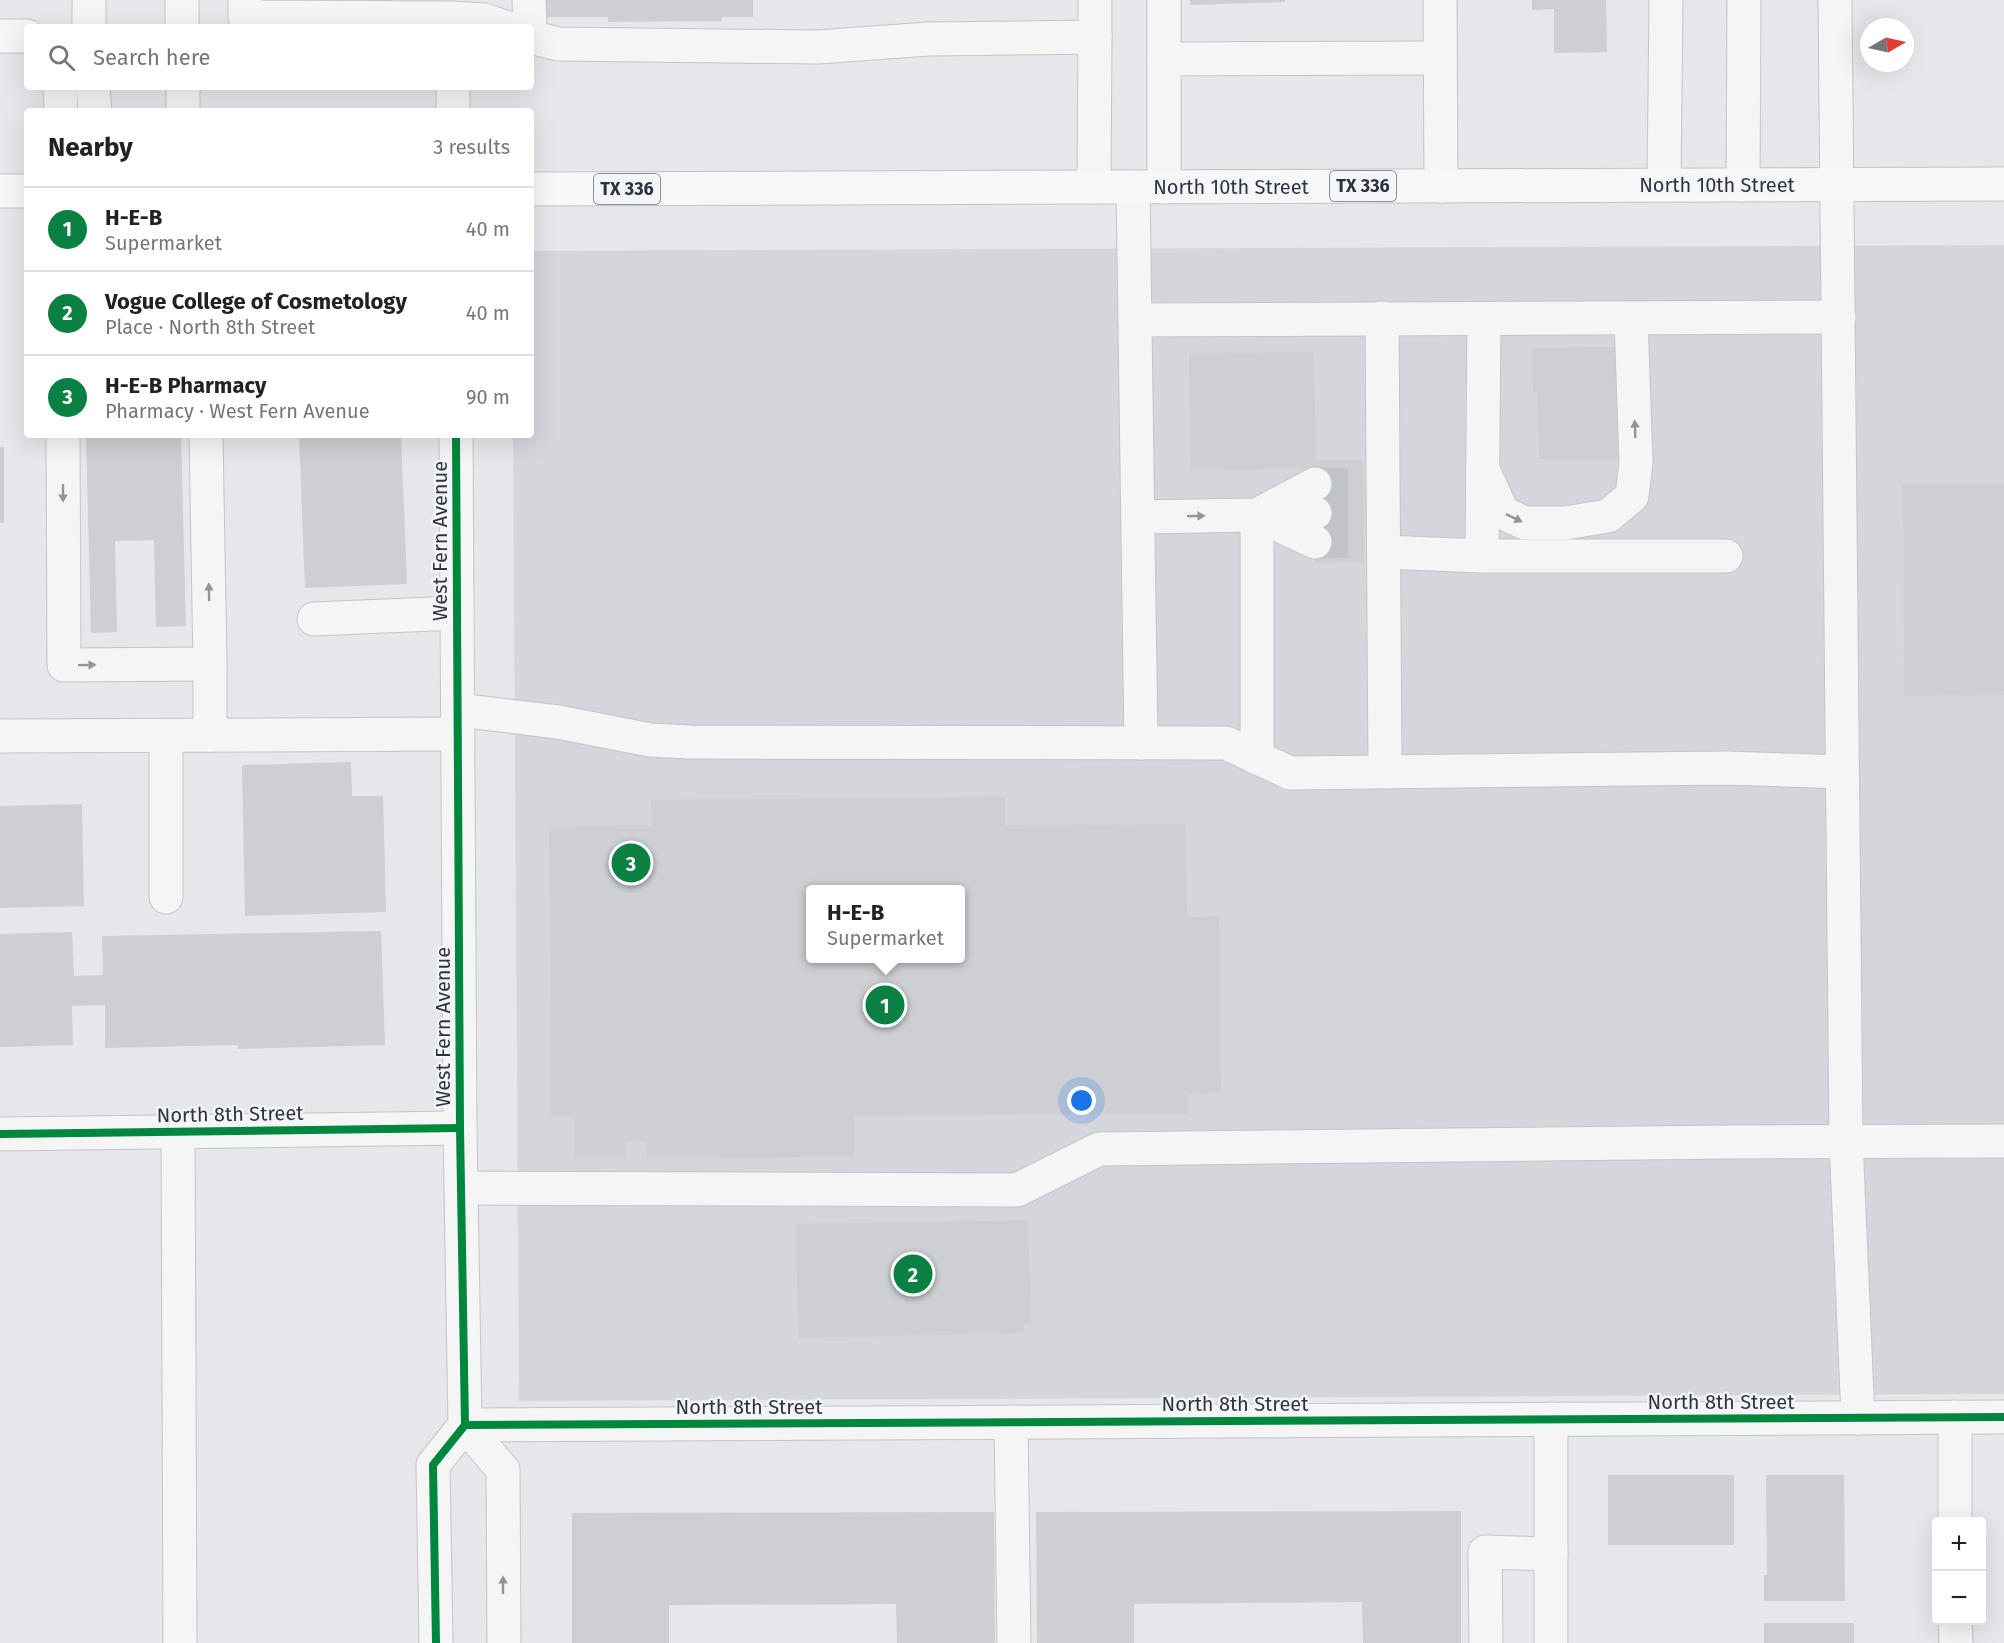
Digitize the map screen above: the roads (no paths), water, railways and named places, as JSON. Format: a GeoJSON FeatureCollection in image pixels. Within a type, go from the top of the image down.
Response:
{"type":"FeatureCollection","features":[{"type":"Feature","properties":{"kind":"main road","name":"North 10th Street"},"geometry":{"type":"LineString","coordinates":[[534,189],[2004,184]]}},
{"type":"Feature","properties":{"kind":"main road"},"geometry":{"type":"LineString","coordinates":[[0,191],[24,191]]}},
{"type":"Feature","properties":{"kind":"street"},"geometry":{"type":"LineString","coordinates":[[88,0],[89,24]]}},
{"type":"Feature","properties":{"kind":"street"},"geometry":{"type":"LineString","coordinates":[[182,0],[182,24]]}},
{"type":"Feature","properties":{"kind":"street"},"geometry":{"type":"LineString","coordinates":[[245,0],[245,17],[452,15],[496,24]]}},
{"type":"Feature","properties":{"kind":"street"},"geometry":{"type":"LineString","coordinates":[[529,0],[530,24]]}},
{"type":"Feature","properties":{"kind":"street"},"geometry":{"type":"LineString","coordinates":[[1094,187],[1095,0]]}},
{"type":"Feature","properties":{"kind":"street"},"geometry":{"type":"LineString","coordinates":[[1141,743],[1135,320],[1164,59],[1164,0]]}},
{"type":"Feature","properties":{"kind":"street"},"geometry":{"type":"LineString","coordinates":[[1440,0],[1441,186]]}},
{"type":"Feature","properties":{"kind":"street"},"geometry":{"type":"LineString","coordinates":[[1664,185],[1666,0]]}},
{"type":"Feature","properties":{"kind":"street"},"geometry":{"type":"LineString","coordinates":[[1743,185],[1744,0]]}},
{"type":"Feature","properties":{"kind":"street"},"geometry":{"type":"LineString","coordinates":[[1835,0],[1846,1141],[1858,1418]]}},
{"type":"Feature","properties":{"kind":"street"},"geometry":{"type":"LineString","coordinates":[[0,36],[24,36]]}},
{"type":"Feature","properties":{"kind":"street"},"geometry":{"type":"LineString","coordinates":[[534,38],[558,44],[818,47],[928,39],[1095,37]]}},
{"type":"Feature","properties":{"kind":"street"},"geometry":{"type":"LineString","coordinates":[[1164,59],[1440,58]]}},
{"type":"Feature","properties":{"kind":"street"},"geometry":{"type":"LineString","coordinates":[[60,90],[61,108]]}},
{"type":"Feature","properties":{"kind":"street"},"geometry":{"type":"LineString","coordinates":[[93,90],[95,108]]}},
{"type":"Feature","properties":{"kind":"street"},"geometry":{"type":"LineString","coordinates":[[183,90],[183,108]]}},
{"type":"Feature","properties":{"kind":"street"},"geometry":{"type":"LineString","coordinates":[[453,90],[453,108]]}},
{"type":"Feature","properties":{"kind":"street"},"geometry":{"type":"LineString","coordinates":[[1135,320],[1839,317]]}},
{"type":"Feature","properties":{"kind":"street"},"geometry":{"type":"LineString","coordinates":[[1382,318],[1371,521],[1385,771]]}},
{"type":"Feature","properties":{"kind":"street"},"geometry":{"type":"LineString","coordinates":[[1483,470],[1503,513],[1525,523],[1565,523],[1608,516],[1632,496],[1636,463],[1631,318]]}},
{"type":"Feature","properties":{"kind":"street"},"geometry":{"type":"LineString","coordinates":[[1482,556],[1484,319]]}},
{"type":"Feature","properties":{"kind":"street"},"geometry":{"type":"LineString","coordinates":[[63,438],[64,665],[210,664]]}},
{"type":"Feature","properties":{"kind":"street"},"geometry":{"type":"LineString","coordinates":[[206,438],[210,735]]}},
{"type":"Feature","properties":{"kind":"street","name":"West Fern Avenue"},"geometry":{"type":"LineString","coordinates":[[456,438],[460,1128],[465,1425]]}},
{"type":"Feature","properties":{"kind":"street"},"geometry":{"type":"LineString","coordinates":[[1138,517],[1315,513],[1257,515]]}},
{"type":"Feature","properties":{"kind":"street"},"geometry":{"type":"LineString","coordinates":[[1257,515],[1257,758]]}},
{"type":"Feature","properties":{"kind":"street"},"geometry":{"type":"LineString","coordinates":[[1371,521],[1482,556],[1726,556]]}},
{"type":"Feature","properties":{"kind":"street"},"geometry":{"type":"LineString","coordinates":[[314,619],[458,613]]}},
{"type":"Feature","properties":{"kind":"street"},"geometry":{"type":"LineString","coordinates":[[0,736],[210,735],[458,722],[558,722],[650,740],[690,742],[1226,743],[1290,773],[1726,768],[1842,772]]}},
{"type":"Feature","properties":{"kind":"street"},"geometry":{"type":"LineString","coordinates":[[166,736],[166,897]]}},
{"type":"Feature","properties":{"kind":"street","name":"North 8th Street"},"geometry":{"type":"LineString","coordinates":[[0,1134],[460,1128]]}},
{"type":"Feature","properties":{"kind":"street"},"geometry":{"type":"LineString","coordinates":[[178,1131],[180,1643]]}},
{"type":"Feature","properties":{"kind":"street"},"geometry":{"type":"LineString","coordinates":[[462,1188],[1017,1190],[1100,1149],[2004,1141]]}},
{"type":"Feature","properties":{"kind":"street","name":"North 8th Street"},"geometry":{"type":"LineString","coordinates":[[465,1425],[2004,1417]]}},
{"type":"Feature","properties":{"kind":"street"},"geometry":{"type":"LineString","coordinates":[[1955,1418],[1955,1517]]}},
{"type":"Feature","properties":{"kind":"street"},"geometry":{"type":"LineString","coordinates":[[1551,1419],[1551,1643]]}},
{"type":"Feature","properties":{"kind":"street"},"geometry":{"type":"LineString","coordinates":[[1011,1422],[1014,1643]]}},
{"type":"Feature","properties":{"kind":"street"},"geometry":{"type":"LineString","coordinates":[[436,1643],[433,1465],[465,1425],[503,1470],[504,1643]]}},
{"type":"Feature","properties":{"kind":"street"},"geometry":{"type":"LineString","coordinates":[[1486,1643],[1485,1552],[1551,1554]]}},
{"type":"Feature","properties":{"kind":"street"},"geometry":{"type":"LineString","coordinates":[[1955,1625],[1956,1643]]}},
{"type":"Feature","properties":{"kind":"tunnel"},"geometry":{"type":"LineString","coordinates":[[1315,484],[1363,485]]}},
{"type":"Feature","properties":{"kind":"tunnel"},"geometry":{"type":"LineString","coordinates":[[1315,513],[1363,514]]}},
{"type":"Feature","properties":{"kind":"tunnel"},"geometry":{"type":"LineString","coordinates":[[1315,542],[1363,541]]}},
{"type":"Feature","properties":{"kind":"place","name":"H-E-B Pharmacy"},"geometry":{"type":"Point","coordinates":[631,863]}},
{"type":"Feature","properties":{"kind":"place","name":"H-E-B"},"geometry":{"type":"Point","coordinates":[885,1005]}},
{"type":"Feature","properties":{"kind":"place","name":"Vogue College of Cosmetology"},"geometry":{"type":"Point","coordinates":[913,1274]}}]}
